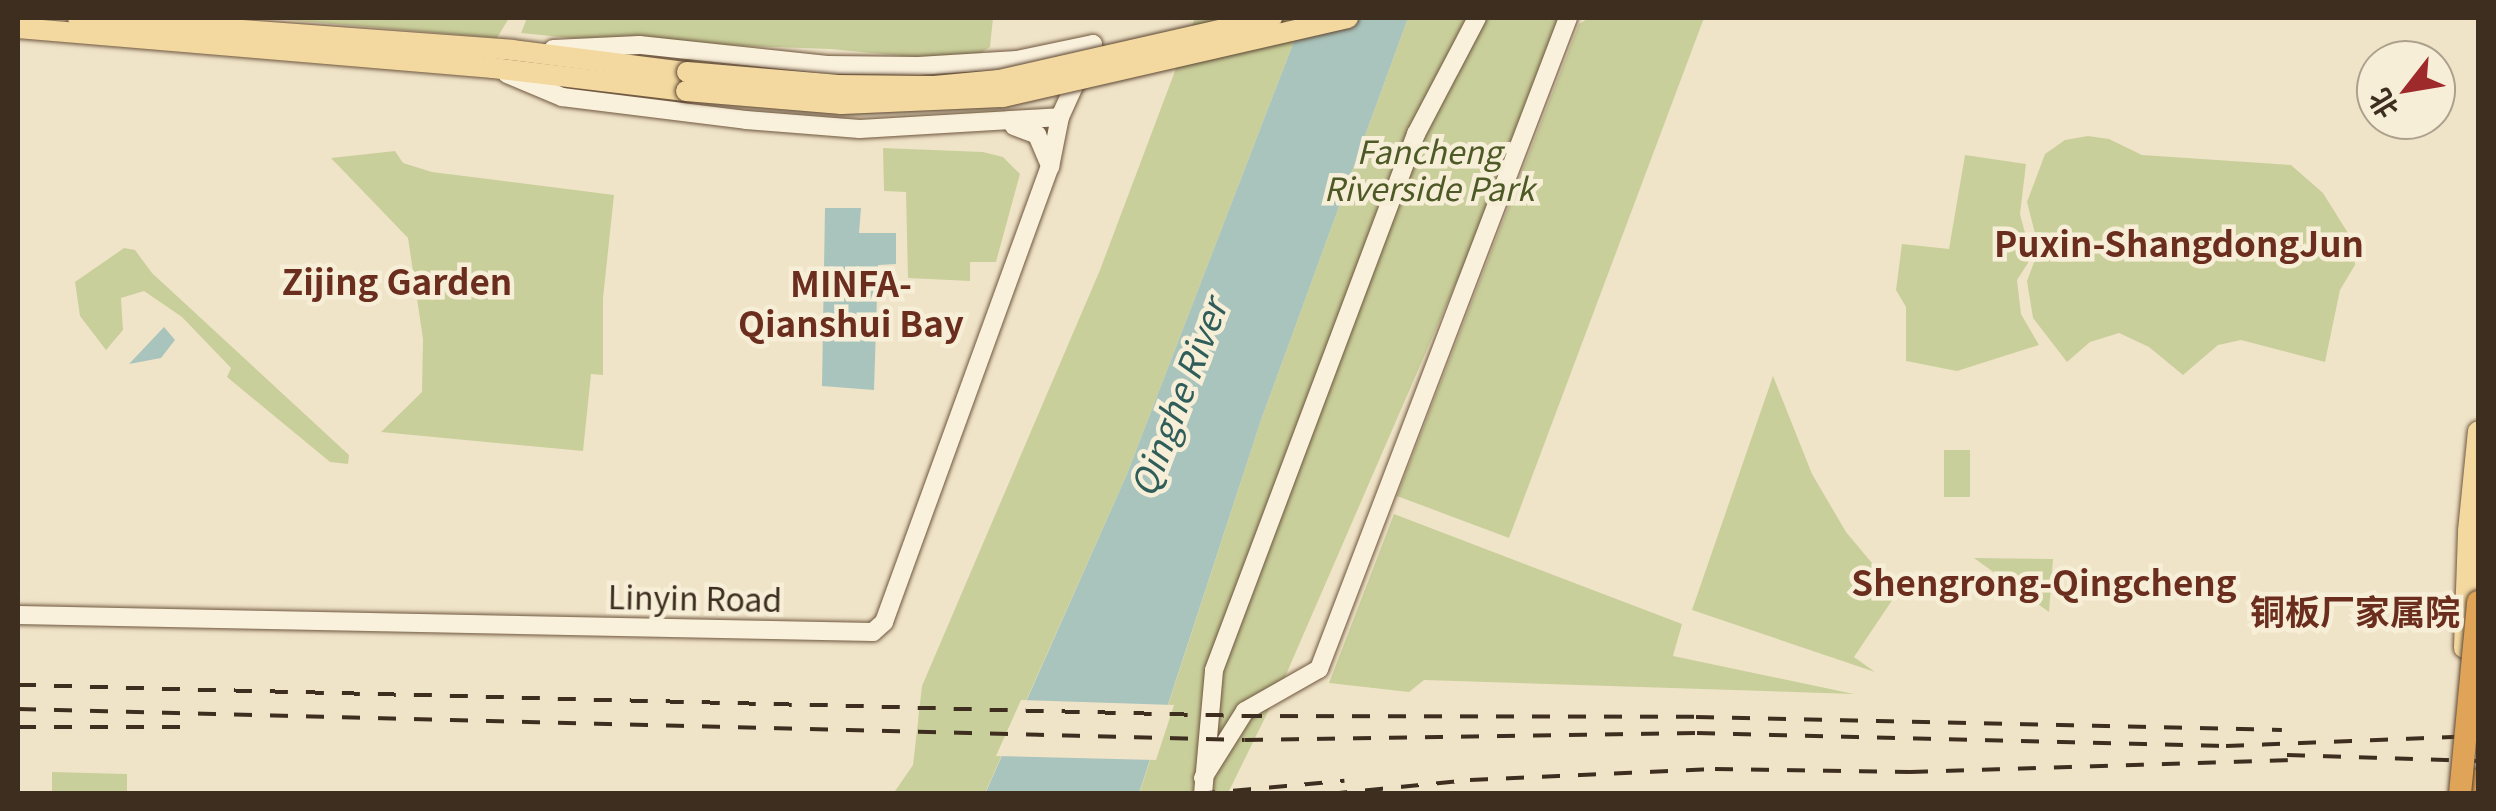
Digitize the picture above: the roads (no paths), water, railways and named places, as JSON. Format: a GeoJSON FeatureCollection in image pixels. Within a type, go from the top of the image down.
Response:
{"type":"FeatureCollection","features":[{"type":"Feature","properties":{"kind":"highway"},"geometry":{"type":"LineString","coordinates":[[2460,794],[2478,602]]}},
{"type":"Feature","properties":{"kind":"highway"},"geometry":{"type":"LineString","coordinates":[[2477,794],[2478,780]]}},
{"type":"Feature","properties":{"kind":"main road"},"geometry":{"type":"LineString","coordinates":[[78,18],[512,50],[841,104],[1003,97],[1348,18]]}},
{"type":"Feature","properties":{"kind":"main road"},"geometry":{"type":"LineString","coordinates":[[18,28],[686,81],[934,86],[999,80],[1272,18]]}},
{"type":"Feature","properties":{"kind":"main road"},"geometry":{"type":"LineString","coordinates":[[2464,675],[2468,531],[2478,431]]}},
{"type":"Feature","properties":{"kind":"street"},"geometry":{"type":"LineString","coordinates":[[1203,786],[1214,670],[1416,134],[1478,18]]}},
{"type":"Feature","properties":{"kind":"street"},"geometry":{"type":"LineString","coordinates":[[1203,786],[1245,711],[1319,668],[1568,18]]}},
{"type":"Feature","properties":{"kind":"street"},"geometry":{"type":"LineString","coordinates":[[512,50],[639,45],[827,65],[918,66],[1017,60],[1093,44],[1060,117],[1050,167]]}},
{"type":"Feature","properties":{"kind":"street"},"geometry":{"type":"LineString","coordinates":[[493,68],[562,97],[746,120],[860,128],[997,124],[1060,117]]}},
{"type":"Feature","properties":{"kind":"street"},"geometry":{"type":"LineString","coordinates":[[997,124],[1025,127],[1037,135],[1050,167]]}},
{"type":"Feature","properties":{"kind":"street","name":"Linyin Road"},"geometry":{"type":"LineString","coordinates":[[18,614],[873,632],[890,605],[1050,167]]}},
{"type":"Feature","properties":{"kind":"water","name":"Qinghe River"},"geometry":{"type":"Polygon","coordinates":[[[1303,18],[1408,18],[1261,420],[1139,793],[985,794],[1127,474],[1303,18]]]}},
{"type":"Feature","properties":{"kind":"water"},"geometry":{"type":"Polygon","coordinates":[[[825,208],[861,208],[859,233],[896,233],[896,264],[878,265],[874,390],[822,386],[825,208]]]}},
{"type":"Feature","properties":{"kind":"water"},"geometry":{"type":"Polygon","coordinates":[[[164,327],[175,340],[161,358],[129,364],[164,327]]]}},
{"type":"Feature","properties":{"kind":"railway"},"geometry":{"type":"LineString","coordinates":[[18,685],[1244,716],[1696,717],[2282,730]]}},
{"type":"Feature","properties":{"kind":"railway"},"geometry":{"type":"LineString","coordinates":[[18,709],[1245,740],[1697,733],[2226,746],[2478,736]]}},
{"type":"Feature","properties":{"kind":"railway"},"geometry":{"type":"LineString","coordinates":[[18,727],[187,727]]}},
{"type":"Feature","properties":{"kind":"railway"},"geometry":{"type":"LineString","coordinates":[[2287,755],[2478,761]]}},
{"type":"Feature","properties":{"kind":"railway"},"geometry":{"type":"LineString","coordinates":[[1329,794],[1470,780],[1715,769],[1910,772],[2301,760]]}},
{"type":"Feature","properties":{"kind":"railway"},"geometry":{"type":"LineString","coordinates":[[1197,794],[1344,781]]}},
{"type":"Feature","properties":{"kind":"district","name":"Puxin-ShangdongJun"},"geometry":{"type":"Point","coordinates":[2179,242]}},
{"type":"Feature","properties":{"kind":"district","name":"Zijing Garden"},"geometry":{"type":"Point","coordinates":[397,280]}},
{"type":"Feature","properties":{"kind":"district","name":"MINFA- Qianshui Bay"},"geometry":{"type":"Point","coordinates":[851,302]}},
{"type":"Feature","properties":{"kind":"district","name":"Shengrong-Qingcheng"},"geometry":{"type":"Point","coordinates":[2044,581]}},
{"type":"Feature","properties":{"kind":"district","name":"铜板厂家属院"},"geometry":{"type":"Point","coordinates":[2355,610]}},
{"type":"Feature","properties":{"kind":"park label","name":"Fancheng Riverside Park"},"geometry":{"type":"Point","coordinates":[1429,170]}}]}
